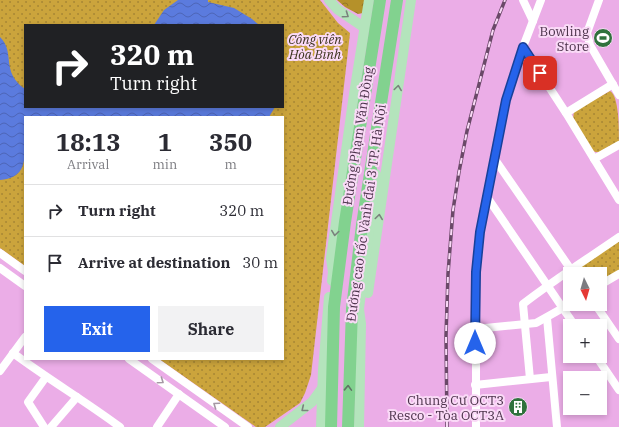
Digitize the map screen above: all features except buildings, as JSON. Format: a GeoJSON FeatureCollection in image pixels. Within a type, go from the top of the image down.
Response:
{"type":"FeatureCollection","features":[{"type":"Feature","properties":{"kind":"highway","name":"Đường cao tốc Vành đai 3 TP. Hà Nội"},"geometry":{"type":"LineString","coordinates":[[331,427],[334,307],[346,215],[379,0]]}},
{"type":"Feature","properties":{"kind":"highway","name":"Đường cao tốc Vành đai 3 TP. Hà Nội"},"geometry":{"type":"LineString","coordinates":[[348,427],[352,309],[364,217],[398,0]]}},
{"type":"Feature","properties":{"kind":"main road"},"geometry":{"type":"LineString","coordinates":[[329,0],[337,9],[365,28]]}},
{"type":"Feature","properties":{"kind":"main road","name":"Đường Phạm Văn Đồng"},"geometry":{"type":"LineString","coordinates":[[333,272],[331,258],[369,0]]}},
{"type":"Feature","properties":{"kind":"main road","name":"Đường Phạm Văn Đồng"},"geometry":{"type":"LineString","coordinates":[[321,427],[328,305],[333,272],[339,259],[379,0]]}},
{"type":"Feature","properties":{"kind":"main road","name":"Đường Phạm Văn Đồng"},"geometry":{"type":"LineString","coordinates":[[359,427],[361,324],[359,310],[398,0]]}},
{"type":"Feature","properties":{"kind":"main road","name":"Đường Phạm Văn Đồng"},"geometry":{"type":"LineString","coordinates":[[361,324],[365,309],[411,0]]}},
{"type":"Feature","properties":{"kind":"main road"},"geometry":{"type":"LineString","coordinates":[[280,427],[312,402],[323,386]]}},
{"type":"Feature","properties":{"kind":"street"},"geometry":{"type":"LineString","coordinates":[[523,0],[533,21]]}},
{"type":"Feature","properties":{"kind":"street"},"geometry":{"type":"LineString","coordinates":[[476,427],[476,272],[480,232],[506,100],[523,47],[541,0]]}},
{"type":"Feature","properties":{"kind":"street"},"geometry":{"type":"LineString","coordinates":[[599,0],[587,33],[590,46],[619,95]]}},
{"type":"Feature","properties":{"kind":"street"},"geometry":{"type":"LineString","coordinates":[[523,47],[566,113],[619,200]]}},
{"type":"Feature","properties":{"kind":"street"},"geometry":{"type":"LineString","coordinates":[[566,113],[613,84]]}},
{"type":"Feature","properties":{"kind":"street"},"geometry":{"type":"LineString","coordinates":[[594,159],[619,145]]}},
{"type":"Feature","properties":{"kind":"street"},"geometry":{"type":"LineString","coordinates":[[494,158],[570,267]]}},
{"type":"Feature","properties":{"kind":"street"},"geometry":{"type":"LineString","coordinates":[[487,197],[547,285],[563,303]]}},
{"type":"Feature","properties":{"kind":"street"},"geometry":{"type":"LineString","coordinates":[[580,267],[619,237]]}},
{"type":"Feature","properties":{"kind":"street"},"geometry":{"type":"LineString","coordinates":[[0,253],[24,270]]}},
{"type":"Feature","properties":{"kind":"street"},"geometry":{"type":"LineString","coordinates":[[0,268],[24,285]]}},
{"type":"Feature","properties":{"kind":"street"},"geometry":{"type":"LineString","coordinates":[[18,281],[24,272]]}},
{"type":"Feature","properties":{"kind":"street"},"geometry":{"type":"LineString","coordinates":[[607,282],[619,274]]}},
{"type":"Feature","properties":{"kind":"street"},"geometry":{"type":"LineString","coordinates":[[530,379],[523,304],[547,285],[563,277]]}},
{"type":"Feature","properties":{"kind":"street"},"geometry":{"type":"LineString","coordinates":[[476,329],[536,323],[563,308]]}},
{"type":"Feature","properties":{"kind":"street"},"geometry":{"type":"LineString","coordinates":[[600,311],[619,339]]}},
{"type":"Feature","properties":{"kind":"street"},"geometry":{"type":"LineString","coordinates":[[547,318],[551,377],[557,427]]}},
{"type":"Feature","properties":{"kind":"street"},"geometry":{"type":"LineString","coordinates":[[0,371],[24,338]]}},
{"type":"Feature","properties":{"kind":"street"},"geometry":{"type":"LineString","coordinates":[[12,353],[46,378],[77,397],[110,424],[120,427]]}},
{"type":"Feature","properties":{"kind":"street"},"geometry":{"type":"LineString","coordinates":[[130,360],[225,427]]}},
{"type":"Feature","properties":{"kind":"street"},"geometry":{"type":"LineString","coordinates":[[153,360],[248,427]]}},
{"type":"Feature","properties":{"kind":"street"},"geometry":{"type":"LineString","coordinates":[[601,363],[619,390]]}},
{"type":"Feature","properties":{"kind":"street"},"geometry":{"type":"LineString","coordinates":[[475,385],[551,377]]}},
{"type":"Feature","properties":{"kind":"street"},"geometry":{"type":"LineString","coordinates":[[44,427],[28,402],[46,378]]}},
{"type":"Feature","properties":{"kind":"street"},"geometry":{"type":"LineString","coordinates":[[157,427],[179,394]]}},
{"type":"Feature","properties":{"kind":"street"},"geometry":{"type":"LineString","coordinates":[[51,427],[77,397]]}},
{"type":"Feature","properties":{"kind":"green space","name":"Công viên Hòa Bình"},"geometry":{"type":"Polygon","coordinates":[[[0,0],[320,0],[338,23],[350,33],[311,375],[300,403],[265,427],[256,427],[160,360],[284,360],[284,116],[24,116],[24,265],[0,248],[0,0]]]}},
{"type":"Feature","properties":{"kind":"green space"},"geometry":{"type":"Polygon","coordinates":[[[337,0],[366,0],[363,13],[358,14],[345,7],[337,0]]]}},
{"type":"Feature","properties":{"kind":"green space"},"geometry":{"type":"Polygon","coordinates":[[[610,91],[613,94],[617,106],[619,141],[606,150],[596,152],[593,151],[573,119],[574,111],[610,91]]]}},
{"type":"Feature","properties":{"kind":"green space"},"geometry":{"type":"Polygon","coordinates":[[[619,241],[619,271],[607,278],[607,267],[579,267],[619,241]]]}},
{"type":"Feature","properties":{"kind":"water"},"geometry":{"type":"Polygon","coordinates":[[[178,0],[208,0],[208,2],[234,8],[258,24],[155,24],[164,10],[178,0]]]}},
{"type":"Feature","properties":{"kind":"water"},"geometry":{"type":"Polygon","coordinates":[[[0,37],[5,43],[7,49],[10,69],[13,76],[24,88],[24,108],[274,108],[270,116],[24,116],[23,164],[18,173],[14,176],[8,179],[0,180],[0,37]]]}},
{"type":"Feature","properties":{"kind":"railway"},"geometry":{"type":"LineString","coordinates":[[447,427],[446,336],[448,274],[453,210],[467,131],[493,30],[505,0]]}},
{"type":"Feature","properties":{"kind":"place","name":"Bowling Store"},"geometry":{"type":"Point","coordinates":[603,38]}},
{"type":"Feature","properties":{"kind":"place","name":"Chung Cư OCT3 Resco - Tòa OCT3A"},"geometry":{"type":"Point","coordinates":[518,407]}},
{"type":"Feature","properties":{"kind":"route"},"geometry":{"type":"LineString","coordinates":[[475,343],[476,272],[480,232],[506,100],[523,47],[540,73]]}}]}
